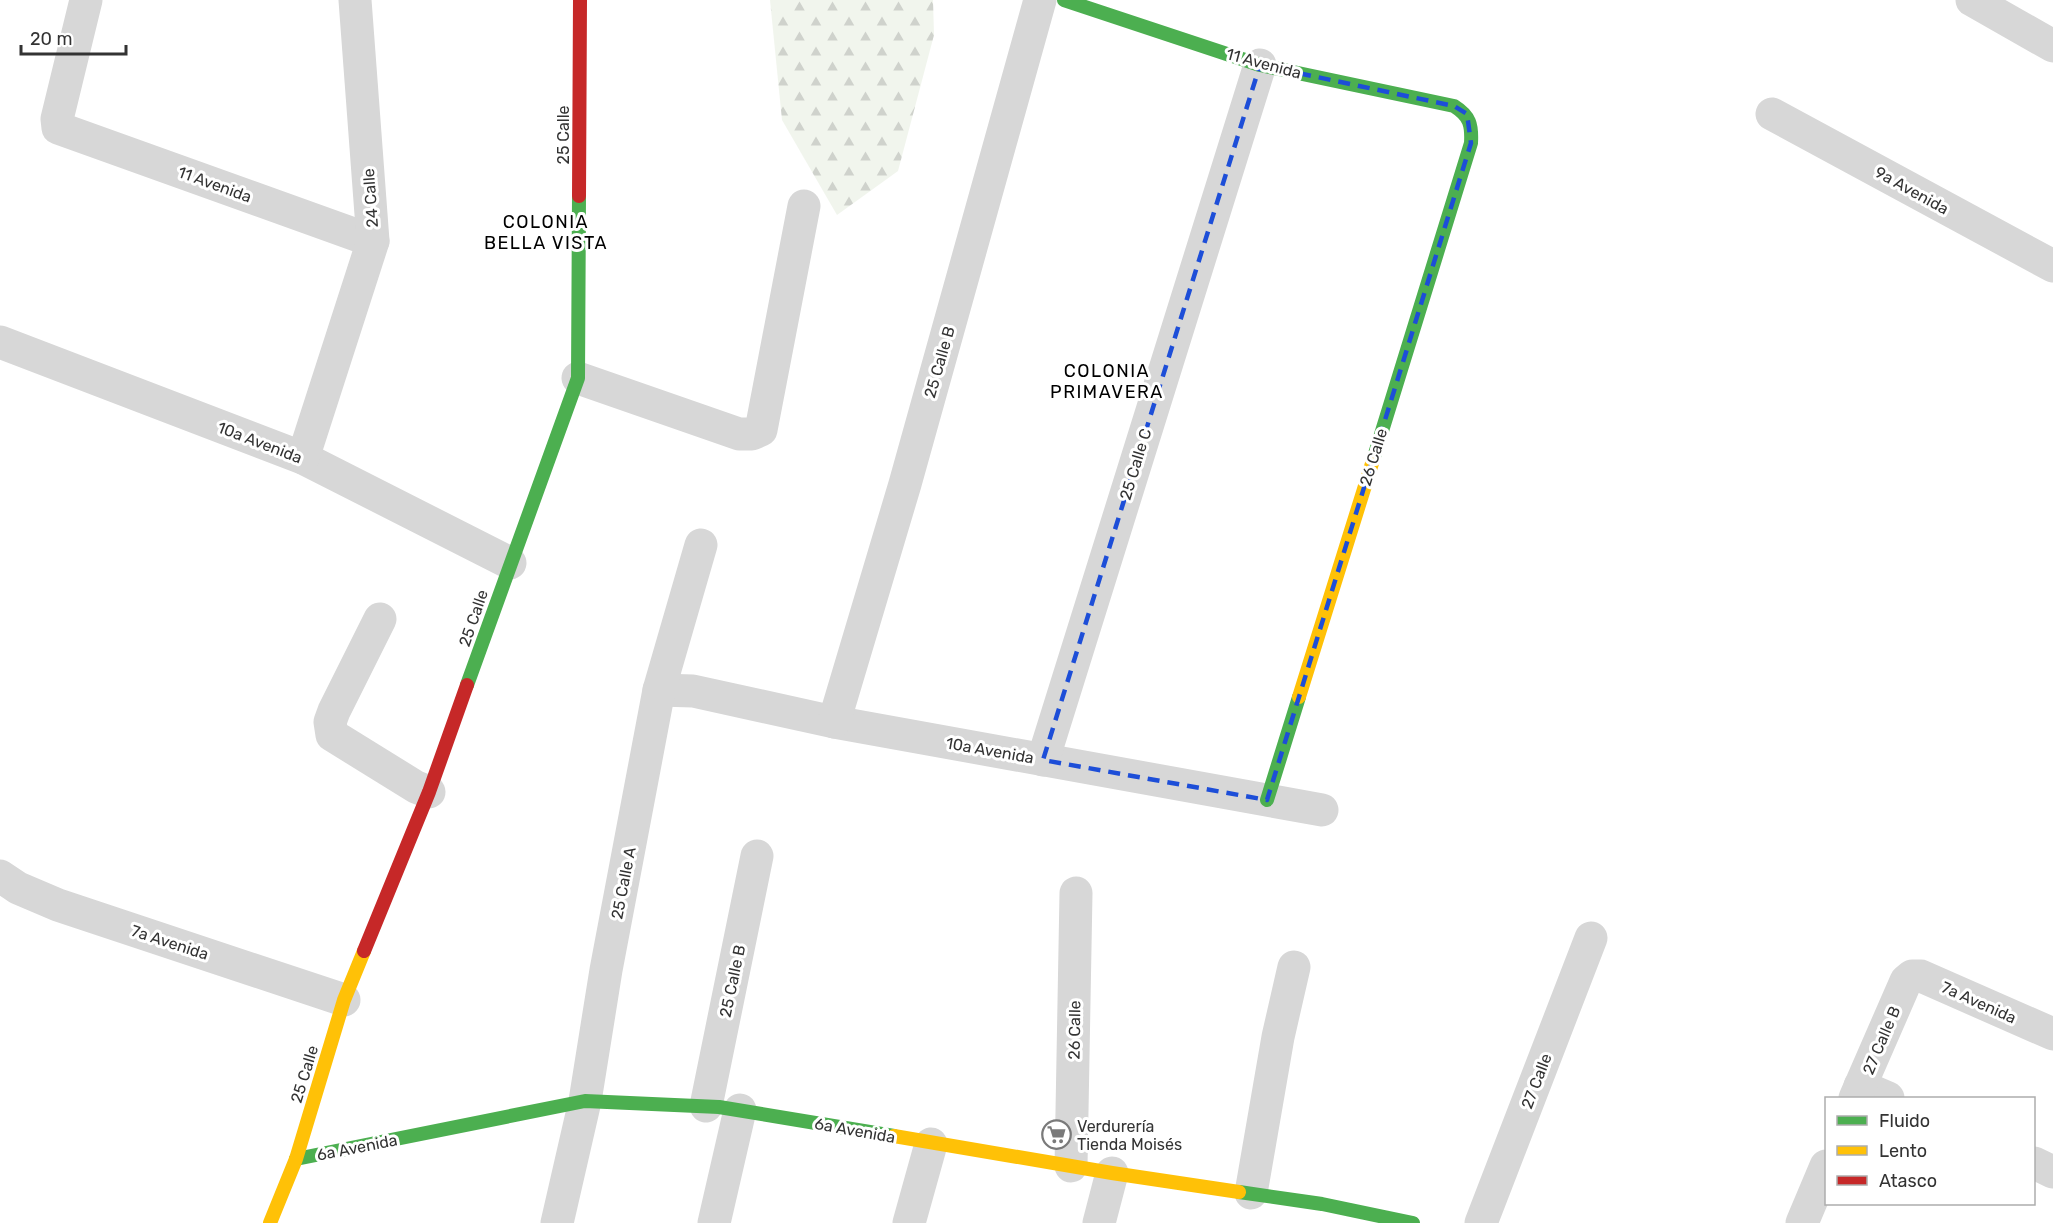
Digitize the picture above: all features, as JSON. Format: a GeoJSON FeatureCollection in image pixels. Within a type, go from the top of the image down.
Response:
{"type":"FeatureCollection","features":[{"type":"Feature","properties":{"kind":"street","name":"11 Avenida"},"geometry":{"type":"LineString","coordinates":[[86,0],[57,119],[58,128],[373,241]]}},
{"type":"Feature","properties":{"kind":"street","name":"24 Calle"},"geometry":{"type":"LineString","coordinates":[[303,458],[373,241],[355,0]]}},
{"type":"Feature","properties":{"kind":"street","name":"25 Calle"},"geometry":{"type":"LineString","coordinates":[[270,1223],[296,1159],[344,1000],[429,792],[578,378],[580,0]]}},
{"type":"Feature","properties":{"kind":"street","name":"25 Calle B"},"geometry":{"type":"LineString","coordinates":[[834,722],[908,472],[1040,0]]}},
{"type":"Feature","properties":{"kind":"street","name":"11 Avenida"},"geometry":{"type":"LineString","coordinates":[[1064,0],[1260,65],[1454,106],[1467,114]]}},
{"type":"Feature","properties":{"kind":"street"},"geometry":{"type":"LineString","coordinates":[[1972,0],[2053,46]]}},
{"type":"Feature","properties":{"kind":"street","name":"25 Calle C"},"geometry":{"type":"LineString","coordinates":[[1042,760],[1260,65]]}},
{"type":"Feature","properties":{"kind":"street","name":"26 Calle"},"geometry":{"type":"LineString","coordinates":[[1267,800],[1471,143],[1473,128],[1467,114]]}},
{"type":"Feature","properties":{"kind":"street","name":"9a Avenida"},"geometry":{"type":"LineString","coordinates":[[1772,114],[2053,266]]}},
{"type":"Feature","properties":{"kind":"street"},"geometry":{"type":"LineString","coordinates":[[578,378],[739,434],[752,434],[761,430],[804,206]]}},
{"type":"Feature","properties":{"kind":"street","name":"10a Avenida"},"geometry":{"type":"LineString","coordinates":[[0,342],[303,458],[510,563]]}},
{"type":"Feature","properties":{"kind":"street","name":"25 Calle A"},"geometry":{"type":"LineString","coordinates":[[557,1223],[585,1101],[606,970],[659,690],[701,545]]}},
{"type":"Feature","properties":{"kind":"street"},"geometry":{"type":"LineString","coordinates":[[380,619],[330,722],[332,735],[416,787],[429,792]]}},
{"type":"Feature","properties":{"kind":"street","name":"10a Avenida"},"geometry":{"type":"LineString","coordinates":[[659,690],[693,691],[834,722],[1322,810]]}},
{"type":"Feature","properties":{"kind":"street","name":"25 Calle B"},"geometry":{"type":"LineString","coordinates":[[706,1106],[758,856]]}},
{"type":"Feature","properties":{"kind":"street","name":"7a Avenida"},"geometry":{"type":"LineString","coordinates":[[0,876],[18,888],[58,905],[344,1000]]}},
{"type":"Feature","properties":{"kind":"street","name":"26 Calle"},"geometry":{"type":"LineString","coordinates":[[1071,1166],[1076,893]]}},
{"type":"Feature","properties":{"kind":"street","name":"27 Calle"},"geometry":{"type":"LineString","coordinates":[[1481,1223],[1591,938]]}},
{"type":"Feature","properties":{"kind":"street"},"geometry":{"type":"LineString","coordinates":[[1251,1193],[1278,1037],[1294,968]]}},
{"type":"Feature","properties":{"kind":"street","name":"7a Avenida"},"geometry":{"type":"LineString","coordinates":[[1906,981],[1912,976],[1921,976],[2053,1034]]}},
{"type":"Feature","properties":{"kind":"street","name":"27 Calle B"},"geometry":{"type":"LineString","coordinates":[[1868,1094],[1906,981]]}},
{"type":"Feature","properties":{"kind":"street","name":"6a Avenida"},"geometry":{"type":"LineString","coordinates":[[296,1159],[585,1101],[706,1106],[1112,1173],[1251,1193],[1319,1213],[1413,1223]]}},
{"type":"Feature","properties":{"kind":"street"},"geometry":{"type":"LineString","coordinates":[[714,1223],[740,1110]]}},
{"type":"Feature","properties":{"kind":"street"},"geometry":{"type":"LineString","coordinates":[[909,1223],[931,1144]]}},
{"type":"Feature","properties":{"kind":"street"},"geometry":{"type":"LineString","coordinates":[[2035,1163],[2053,1172]]}},
{"type":"Feature","properties":{"kind":"street"},"geometry":{"type":"LineString","coordinates":[[1802,1223],[1825,1171]]}},
{"type":"Feature","properties":{"kind":"street"},"geometry":{"type":"LineString","coordinates":[[1099,1223],[1112,1173]]}},
{"type":"Feature","properties":{"kind":"street"},"geometry":{"type":"LineString","coordinates":[[256,1223],[270,1223]]}},
{"type":"Feature","properties":{"kind":"highlighted area"},"geometry":{"type":"Polygon","coordinates":[[[1260,65],[1454,106],[1467,114],[1471,143],[1267,800],[1043,760],[1260,65]]]}},
{"type":"Feature","properties":{"kind":"green space"},"geometry":{"type":"Polygon","coordinates":[[[770,0],[933,0],[934,35],[898,171],[837,215],[782,120],[770,0]]]}},
{"type":"Feature","properties":{"kind":"traffic: fast"},"geometry":{"type":"LineString","coordinates":[[1064,0],[1260,65],[1454,106],[1467,117],[1471,131],[1471,143],[1374,457]]}},
{"type":"Feature","properties":{"kind":"traffic: fast"},"geometry":{"type":"LineString","coordinates":[[467,685],[578,378],[579,196]]}},
{"type":"Feature","properties":{"kind":"traffic: fast"},"geometry":{"type":"LineString","coordinates":[[1267,800],[1299,697]]}},
{"type":"Feature","properties":{"kind":"traffic: fast"},"geometry":{"type":"LineString","coordinates":[[296,1159],[585,1101],[719,1107],[894,1136]]}},
{"type":"Feature","properties":{"kind":"traffic: fast"},"geometry":{"type":"LineString","coordinates":[[1239,1192],[1322,1204],[1413,1223]]}},
{"type":"Feature","properties":{"kind":"traffic: slow"},"geometry":{"type":"LineString","coordinates":[[1299,697],[1374,457]]}},
{"type":"Feature","properties":{"kind":"traffic: slow"},"geometry":{"type":"LineString","coordinates":[[270,1223],[296,1159],[344,1000],[364,951]]}},
{"type":"Feature","properties":{"kind":"traffic: slow"},"geometry":{"type":"LineString","coordinates":[[894,1136],[1239,1192]]}},
{"type":"Feature","properties":{"kind":"traffic: jam"},"geometry":{"type":"LineString","coordinates":[[579,196],[580,0]]}},
{"type":"Feature","properties":{"kind":"traffic: jam"},"geometry":{"type":"LineString","coordinates":[[364,951],[429,792],[467,685]]}},
{"type":"Feature","properties":{"kind":"place","name":"Verdurería Tienda Moisés"},"geometry":{"type":"Point","coordinates":[1056,1135]}},
{"type":"Feature","properties":{"kind":"district","name":"COLONIA BELLA VISTA"},"geometry":{"type":"Point","coordinates":[546,232]}},
{"type":"Feature","properties":{"kind":"district","name":"COLONIA PRIMAVERA"},"geometry":{"type":"Point","coordinates":[1107,382]}}]}
